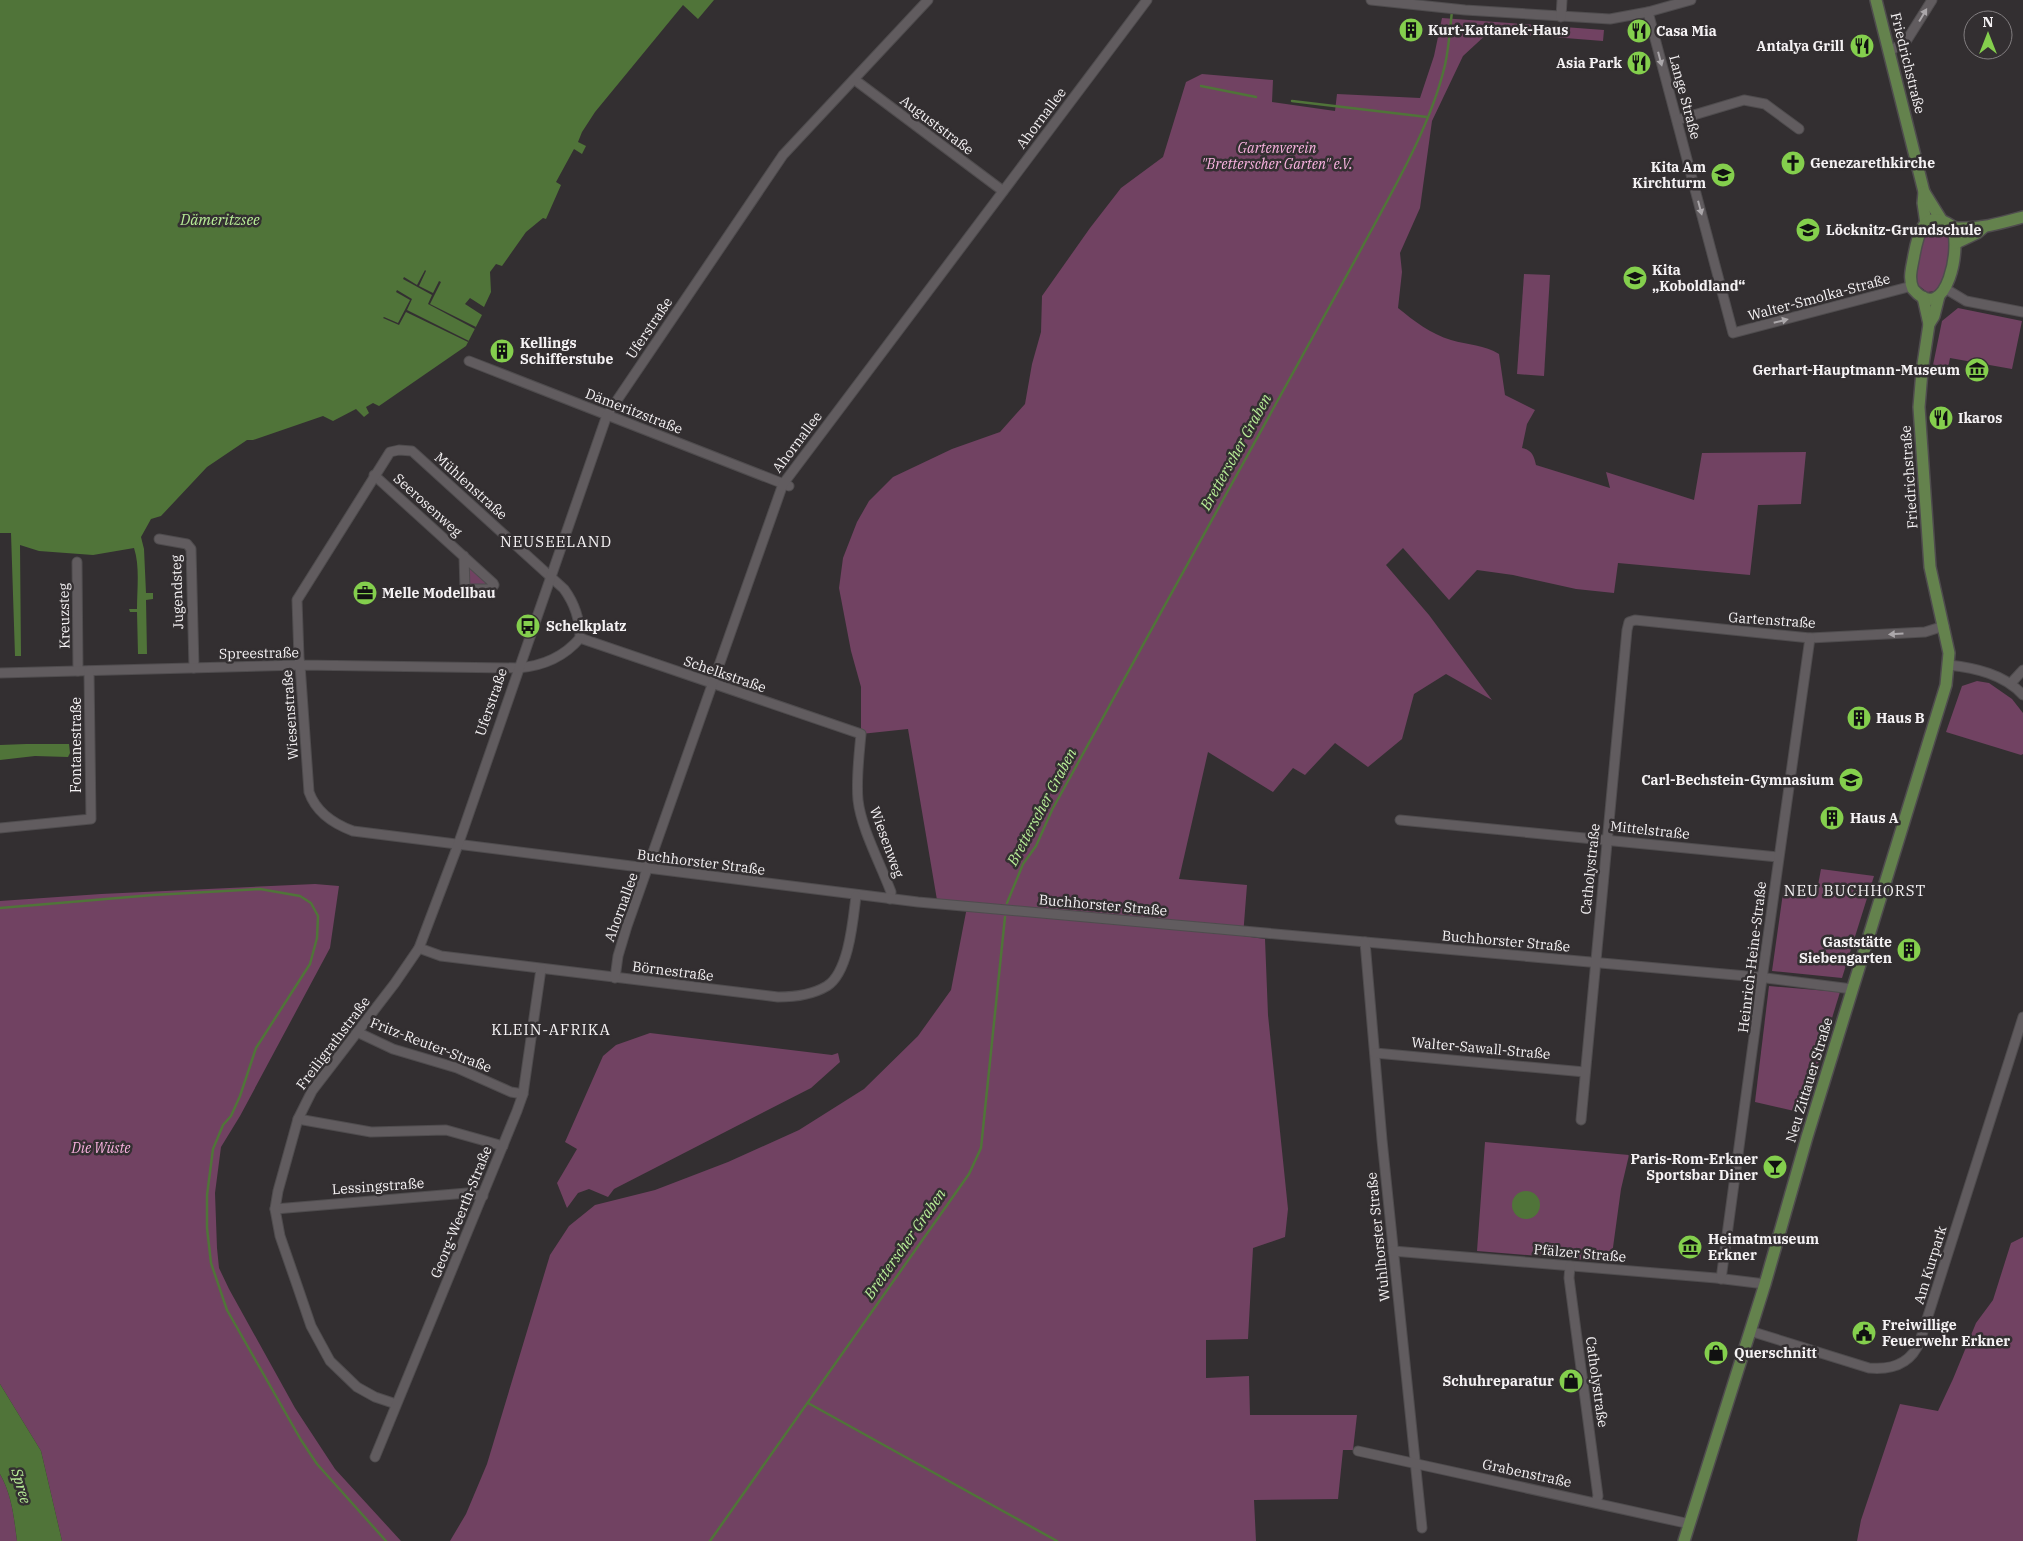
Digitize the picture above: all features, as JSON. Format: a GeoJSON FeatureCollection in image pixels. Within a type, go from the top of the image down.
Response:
{"type":"FeatureCollection","features":[{"type":"Feature","properties":{"kind":"main road","name":"Friedrichstraße"},"geometry":{"type":"LineString","coordinates":[[1876,0],[1924,192],[1923,203],[1926,224]]}},
{"type":"Feature","properties":{"kind":"main road","name":"Friedrichstraße"},"geometry":{"type":"LineString","coordinates":[[1924,192],[1955,234],[1956,243],[1949,282],[1942,293],[1934,316],[1929,324]]}},
{"type":"Feature","properties":{"kind":"main road"},"geometry":{"type":"LineString","coordinates":[[1942,293],[1931,298],[1923,297],[1915,292],[1912,286],[1910,274],[1917,236],[1926,224],[1933,220],[1947,224],[1984,227],[2023,218]]}},
{"type":"Feature","properties":{"kind":"main road"},"geometry":{"type":"LineString","coordinates":[[1956,243],[1977,233],[1984,227]]}},
{"type":"Feature","properties":{"kind":"main road","name":"Friedrichstraße"},"geometry":{"type":"LineString","coordinates":[[1923,297],[1929,324],[1919,390],[1919,407],[1931,581],[1944,626]]}},
{"type":"Feature","properties":{"kind":"main road","name":"Neu Zittauer Straße"},"geometry":{"type":"LineString","coordinates":[[1684,1541],[1765,1284],[1852,988],[1944,692],[1949,665],[1949,653],[1944,626]]}},
{"type":"Feature","properties":{"kind":"street","name":"Uferstraße"},"geometry":{"type":"LineString","coordinates":[[458,845],[607,415],[783,155],[856,80],[928,0]]}},
{"type":"Feature","properties":{"kind":"street","name":"Ahornallee"},"geometry":{"type":"LineString","coordinates":[[615,978],[623,941],[786,485],[1147,0]]}},
{"type":"Feature","properties":{"kind":"street"},"geometry":{"type":"LineString","coordinates":[[1371,0],[1448,9],[1610,19],[1648,12],[1691,0]]}},
{"type":"Feature","properties":{"kind":"street"},"geometry":{"type":"LineString","coordinates":[[1561,17],[1562,0]]}},
{"type":"Feature","properties":{"kind":"street"},"geometry":{"type":"LineString","coordinates":[[1889,51],[1905,43],[1932,0]]}},
{"type":"Feature","properties":{"kind":"street","name":"Lange Straße"},"geometry":{"type":"LineString","coordinates":[[1648,12],[1734,333]]}},
{"type":"Feature","properties":{"kind":"street","name":"Auguststraße"},"geometry":{"type":"LineString","coordinates":[[856,80],[1003,191]]}},
{"type":"Feature","properties":{"kind":"street"},"geometry":{"type":"LineString","coordinates":[[1677,120],[1744,100],[1765,104],[1799,129]]}},
{"type":"Feature","properties":{"kind":"street","name":"Walter-Smolka-Straße"},"geometry":{"type":"LineString","coordinates":[[1734,333],[1912,286]]}},
{"type":"Feature","properties":{"kind":"street"},"geometry":{"type":"LineString","coordinates":[[1942,293],[1966,301],[2023,312]]}},
{"type":"Feature","properties":{"kind":"street","name":"Dämeritzstraße"},"geometry":{"type":"LineString","coordinates":[[469,361],[786,485]]}},
{"type":"Feature","properties":{"kind":"street","name":"Mühlenstraße"},"geometry":{"type":"LineString","coordinates":[[390,452],[399,450],[412,451],[551,576]]}},
{"type":"Feature","properties":{"kind":"street","name":"Wiesenstraße"},"geometry":{"type":"LineString","coordinates":[[353,831],[337,825],[320,810],[312,801],[309,792],[297,600],[390,452]]}},
{"type":"Feature","properties":{"kind":"street","name":"Seerosenweg"},"geometry":{"type":"LineString","coordinates":[[374,475],[464,556]]}},
{"type":"Feature","properties":{"kind":"street","name":"Jugendsteg"},"geometry":{"type":"LineString","coordinates":[[159,539],[187,544],[191,549],[194,668]]}},
{"type":"Feature","properties":{"kind":"street","name":"Kreuzsteg"},"geometry":{"type":"LineString","coordinates":[[77,562],[78,671]]}},
{"type":"Feature","properties":{"kind":"street"},"geometry":{"type":"LineString","coordinates":[[518,668],[540,665],[557,658],[572,648],[580,638],[579,623],[574,605],[564,589],[551,576]]}},
{"type":"Feature","properties":{"kind":"street","name":"Gartenstraße"},"geometry":{"type":"LineString","coordinates":[[1629,622],[1635,620],[1810,638],[1925,632],[1944,626]]}},
{"type":"Feature","properties":{"kind":"street","name":"Catholystraße"},"geometry":{"type":"LineString","coordinates":[[1581,1120],[1626,630],[1629,622]]}},
{"type":"Feature","properties":{"kind":"street","name":"Schelkstraße"},"geometry":{"type":"LineString","coordinates":[[580,638],[861,734]]}},
{"type":"Feature","properties":{"kind":"street","name":"Heinrich-Heine-Straße"},"geometry":{"type":"LineString","coordinates":[[1721,1279],[1764,978],[1778,857],[1810,638]]}},
{"type":"Feature","properties":{"kind":"street","name":"Spreestraße"},"geometry":{"type":"LineString","coordinates":[[0,673],[300,665],[518,668]]}},
{"type":"Feature","properties":{"kind":"street"},"geometry":{"type":"LineString","coordinates":[[1949,665],[1988,673],[2011,682],[2023,694]]}},
{"type":"Feature","properties":{"kind":"street"},"geometry":{"type":"LineString","coordinates":[[2011,682],[2023,670]]}},
{"type":"Feature","properties":{"kind":"street","name":"Fontanestraße"},"geometry":{"type":"LineString","coordinates":[[0,828],[91,819],[89,671]]}},
{"type":"Feature","properties":{"kind":"street","name":"Wiesenweg"},"geometry":{"type":"LineString","coordinates":[[861,734],[858,800],[890,892],[890,899]]}},
{"type":"Feature","properties":{"kind":"street","name":"Mittelstraße"},"geometry":{"type":"LineString","coordinates":[[1400,820],[1778,857]]}},
{"type":"Feature","properties":{"kind":"street","name":"Buchhorster Straße"},"geometry":{"type":"LineString","coordinates":[[353,831],[856,896],[1016,912],[1764,978],[1852,988]]}},
{"type":"Feature","properties":{"kind":"street","name":"Freiligrathstraße"},"geometry":{"type":"LineString","coordinates":[[396,1404],[375,1397],[357,1387],[343,1375],[323,1351],[311,1326],[280,1236],[275,1209],[278,1191],[298,1119],[312,1090],[395,983],[419,948],[458,845]]}},
{"type":"Feature","properties":{"kind":"street","name":"Börnestraße"},"geometry":{"type":"LineString","coordinates":[[419,948],[441,956],[615,978],[792,997],[813,993],[828,985],[836,974],[845,958],[852,936],[856,896]]}},
{"type":"Feature","properties":{"kind":"street","name":"Wuhlhorster Straße"},"geometry":{"type":"LineString","coordinates":[[1365,942],[1393,1251],[1422,1528]]}},
{"type":"Feature","properties":{"kind":"street","name":"Georg-Weerth-Straße"},"geometry":{"type":"LineString","coordinates":[[375,1457],[523,1094],[540,969]]}},
{"type":"Feature","properties":{"kind":"street","name":"Am Kurpark"},"geometry":{"type":"LineString","coordinates":[[1750,1331],[1868,1368],[1886,1369],[1897,1366],[1909,1358],[1920,1341],[2023,1017]]}},
{"type":"Feature","properties":{"kind":"street","name":"Fritz-Reuter-Straße"},"geometry":{"type":"LineString","coordinates":[[357,1032],[392,1049],[457,1068],[511,1092],[523,1094]]}},
{"type":"Feature","properties":{"kind":"street","name":"Walter-Sawall-Straße"},"geometry":{"type":"LineString","coordinates":[[1375,1054],[1585,1072]]}},
{"type":"Feature","properties":{"kind":"street"},"geometry":{"type":"LineString","coordinates":[[298,1119],[371,1132],[446,1130],[503,1146]]}},
{"type":"Feature","properties":{"kind":"street","name":"Lessingstraße"},"geometry":{"type":"LineString","coordinates":[[275,1209],[467,1193],[483,1196]]}},
{"type":"Feature","properties":{"kind":"street","name":"Pfälzer Straße"},"geometry":{"type":"LineString","coordinates":[[1393,1251],[1765,1284]]}},
{"type":"Feature","properties":{"kind":"street","name":"Catholystraße"},"geometry":{"type":"LineString","coordinates":[[1570,1266],[1569,1278],[1598,1496],[1596,1502]]}},
{"type":"Feature","properties":{"kind":"street","name":"Grabenstraße"},"geometry":{"type":"LineString","coordinates":[[1358,1451],[1690,1524]]}},
{"type":"Feature","properties":{"kind":"green space","name":"Gartenverein \"Bretterscher Garten\" e.V."},"geometry":{"type":"Polygon","coordinates":[[[1442,18],[1604,30],[1603,41],[1489,32],[1463,56],[1432,121],[1420,208],[1400,253],[1402,272],[1398,308],[1430,331],[1451,340],[1488,349],[1499,354],[1505,395],[1535,410],[1527,424],[1522,448],[1532,454],[1536,465],[1610,488],[1606,472],[1694,500],[1702,453],[1806,452],[1801,504],[1758,505],[1750,575],[1618,563],[1614,593],[1576,589],[1513,575],[1477,570],[1449,600],[1403,548],[1386,565],[1429,615],[1492,700],[1446,674],[1414,694],[1402,739],[1368,767],[1335,743],[1305,775],[1293,768],[1273,792],[1208,752],[1179,879],[1247,885],[1243,936],[1265,939],[1268,1015],[1288,1209],[1285,1237],[1253,1248],[1248,1339],[1206,1340],[1206,1378],[1249,1376],[1250,1415],[1357,1415],[1353,1450],[1343,1450],[1338,1499],[1254,1500],[1256,1541],[450,1541],[466,1514],[487,1464],[550,1255],[569,1226],[595,1205],[655,1190],[728,1162],[799,1130],[864,1089],[918,1036],[951,990],[967,907],[937,900],[908,729],[861,734],[861,687],[851,651],[839,588],[843,558],[857,522],[869,501],[893,477],[952,449],[1000,432],[1025,404],[1032,364],[1041,332],[1042,296],[1121,188],[1163,157],[1186,82],[1202,74],[1273,80],[1272,102],[1335,111],[1337,94],[1420,98],[1434,56],[1442,18]]]}},
{"type":"Feature","properties":{"kind":"green space"},"geometry":{"type":"Polygon","coordinates":[[[1932,225],[1941,227],[1947,232],[1950,241],[1950,252],[1941,284],[1937,291],[1927,292],[1918,285],[1916,275],[1923,235],[1932,225]]]}},
{"type":"Feature","properties":{"kind":"green space"},"geometry":{"type":"Polygon","coordinates":[[[1524,274],[1550,275],[1544,376],[1517,374],[1524,274]]]}},
{"type":"Feature","properties":{"kind":"green space"},"geometry":{"type":"Polygon","coordinates":[[[1958,308],[2022,321],[2012,369],[1950,358],[1947,373],[1932,370],[1942,321],[1958,308]]]}},
{"type":"Feature","properties":{"kind":"green space"},"geometry":{"type":"Polygon","coordinates":[[[469,568],[486,582],[486,584],[470,584],[469,568]]]}},
{"type":"Feature","properties":{"kind":"green space"},"geometry":{"type":"Polygon","coordinates":[[[1977,681],[1989,683],[2012,699],[2023,713],[2023,754],[2021,755],[1946,732],[1962,686],[1977,681]]]}},
{"type":"Feature","properties":{"kind":"green space"},"geometry":{"type":"Polygon","coordinates":[[[1821,869],[1874,876],[1842,978],[1772,971],[1783,893],[1816,896],[1821,869]]]}},
{"type":"Feature","properties":{"kind":"green space","name":"Die Wüste"},"geometry":{"type":"Polygon","coordinates":[[[315,884],[339,886],[330,948],[240,1116],[221,1147],[215,1193],[219,1268],[295,1408],[335,1469],[401,1541],[62,1541],[41,1451],[0,1384],[0,901],[101,894],[315,884]]]}},
{"type":"Feature","properties":{"kind":"green space"},"geometry":{"type":"Polygon","coordinates":[[[1769,986],[1840,992],[1803,1113],[1755,1102],[1769,986]]]}},
{"type":"Feature","properties":{"kind":"green space"},"geometry":{"type":"Polygon","coordinates":[[[650,1033],[832,1055],[838,1053],[840,1062],[811,1088],[614,1189],[608,1197],[589,1189],[578,1193],[567,1208],[557,1183],[577,1149],[565,1142],[603,1056],[616,1045],[650,1033]]]}},
{"type":"Feature","properties":{"kind":"green space"},"geometry":{"type":"Polygon","coordinates":[[[1485,1142],[1629,1155],[1621,1189],[1611,1262],[1477,1251],[1485,1142]]]}},
{"type":"Feature","properties":{"kind":"green space"},"geometry":{"type":"Polygon","coordinates":[[[2023,1237],[2023,1541],[1857,1541],[1861,1520],[1900,1404],[1938,1411],[1976,1323],[1993,1300],[2011,1243],[2023,1237]]]}},
{"type":"Feature","properties":{"kind":"green space"},"geometry":{"type":"Polygon","coordinates":[[[0,1474],[10,1498],[17,1541],[0,1541],[0,1474]]]}},
{"type":"Feature","properties":{"kind":"water","name":"Dämeritzsee"},"geometry":{"type":"Polygon","coordinates":[[[0,0],[714,0],[698,19],[683,5],[595,112],[578,142],[586,146],[582,154],[574,149],[556,182],[561,185],[546,219],[543,218],[526,232],[502,266],[496,264],[490,272],[491,292],[484,307],[470,298],[465,304],[482,315],[466,346],[379,406],[373,403],[366,407],[369,413],[364,417],[356,409],[333,421],[323,416],[253,440],[247,440],[207,467],[161,516],[151,519],[141,537],[144,549],[146,593],[153,593],[153,599],[146,600],[147,654],[138,654],[137,612],[130,612],[129,609],[137,609],[138,570],[134,548],[93,555],[39,551],[20,545],[21,656],[15,656],[11,533],[0,533],[0,0]]]}},
{"type":"Feature","properties":{"kind":"water"},"geometry":{"type":"Polygon","coordinates":[[[69,744],[70,753],[68,757],[35,756],[0,760],[0,745],[69,744]]]}},
{"type":"Feature","properties":{"kind":"water"},"geometry":{"type":"Polygon","coordinates":[[[1526,1191],[1536,1195],[1540,1205],[1536,1215],[1526,1219],[1516,1215],[1512,1205],[1516,1195],[1526,1191]]]}},
{"type":"Feature","properties":{"kind":"water","name":"Spree"},"geometry":{"type":"Polygon","coordinates":[[[0,1384],[41,1451],[62,1541],[17,1541],[10,1498],[0,1474],[0,1384]]]}},
{"type":"Feature","properties":{"kind":"pier"},"geometry":{"type":"Polygon","coordinates":[[[425,270],[419,286],[433,293],[439,281],[441,282],[430,304],[476,327],[475,329],[428,304],[432,295],[403,279],[404,277],[417,285],[425,270]]]}},
{"type":"Feature","properties":{"kind":"pier"},"geometry":{"type":"Polygon","coordinates":[[[397,290],[412,299],[407,310],[469,341],[406,312],[399,325],[383,318],[398,323],[410,300],[396,292],[397,290]]]}},
{"type":"Feature","properties":{"kind":"waterway","name":"Bretterscher Graben"},"geometry":{"type":"LineString","coordinates":[[1007,903],[1023,864],[1036,846],[1052,810],[1408,161],[1430,113],[1438,89],[1445,65],[1452,11]]}},
{"type":"Feature","properties":{"kind":"waterway"},"geometry":{"type":"LineString","coordinates":[[1201,86],[1256,97]]}},
{"type":"Feature","properties":{"kind":"waterway"},"geometry":{"type":"LineString","coordinates":[[1292,101],[1427,117]]}},
{"type":"Feature","properties":{"kind":"waterway"},"geometry":{"type":"LineString","coordinates":[[0,908],[153,895],[260,889],[300,896],[311,903],[318,916],[317,938],[310,964],[256,1048],[240,1096],[231,1116],[223,1125],[213,1149],[207,1195],[207,1228],[211,1263],[227,1310],[301,1440],[317,1464],[386,1541]]}},
{"type":"Feature","properties":{"kind":"waterway","name":"Bretterscher Graben"},"geometry":{"type":"LineString","coordinates":[[710,1541],[969,1174],[981,1148],[1005,917]]}},
{"type":"Feature","properties":{"kind":"waterway"},"geometry":{"type":"LineString","coordinates":[[808,1403],[1057,1541]]}},
{"type":"Feature","properties":{"kind":"place","name":"Kurt-Kattanek-Haus"},"geometry":{"type":"Point","coordinates":[1411,30]}},
{"type":"Feature","properties":{"kind":"place","name":"Casa Mia"},"geometry":{"type":"Point","coordinates":[1639,31]}},
{"type":"Feature","properties":{"kind":"place","name":"Antalya Grill"},"geometry":{"type":"Point","coordinates":[1862,46]}},
{"type":"Feature","properties":{"kind":"place","name":"Asia Park"},"geometry":{"type":"Point","coordinates":[1639,63]}},
{"type":"Feature","properties":{"kind":"place","name":"Genezarethkirche"},"geometry":{"type":"Point","coordinates":[1793,163]}},
{"type":"Feature","properties":{"kind":"place","name":"Kita Am Kirchturm"},"geometry":{"type":"Point","coordinates":[1723,175]}},
{"type":"Feature","properties":{"kind":"place","name":"Löcknitz-Grundschule"},"geometry":{"type":"Point","coordinates":[1808,230]}},
{"type":"Feature","properties":{"kind":"place","name":"Kita „Koboldland“"},"geometry":{"type":"Point","coordinates":[1635,278]}},
{"type":"Feature","properties":{"kind":"place","name":"Kellings Schifferstube"},"geometry":{"type":"Point","coordinates":[502,351]}},
{"type":"Feature","properties":{"kind":"place","name":"Gerhart-Hauptmann-Museum"},"geometry":{"type":"Point","coordinates":[1977,370]}},
{"type":"Feature","properties":{"kind":"place","name":"Ikaros"},"geometry":{"type":"Point","coordinates":[1941,418]}},
{"type":"Feature","properties":{"kind":"place","name":"Melle Modellbau"},"geometry":{"type":"Point","coordinates":[365,593]}},
{"type":"Feature","properties":{"kind":"place","name":"Schelkplatz"},"geometry":{"type":"Point","coordinates":[528,626]}},
{"type":"Feature","properties":{"kind":"place","name":"Haus B"},"geometry":{"type":"Point","coordinates":[1859,718]}},
{"type":"Feature","properties":{"kind":"place","name":"Carl-Bechstein-Gymnasium"},"geometry":{"type":"Point","coordinates":[1851,780]}},
{"type":"Feature","properties":{"kind":"place","name":"Haus A"},"geometry":{"type":"Point","coordinates":[1832,818]}},
{"type":"Feature","properties":{"kind":"place","name":"Gaststätte Siebengarten"},"geometry":{"type":"Point","coordinates":[1909,950]}},
{"type":"Feature","properties":{"kind":"place","name":"Paris-Rom-Erkner Sportsbar Diner"},"geometry":{"type":"Point","coordinates":[1775,1167]}},
{"type":"Feature","properties":{"kind":"place","name":"Heimatmuseum Erkner"},"geometry":{"type":"Point","coordinates":[1690,1247]}},
{"type":"Feature","properties":{"kind":"place","name":"Freiwillige Feuerwehr Erkner"},"geometry":{"type":"Point","coordinates":[1864,1333]}},
{"type":"Feature","properties":{"kind":"place","name":"Querschnitt"},"geometry":{"type":"Point","coordinates":[1716,1353]}},
{"type":"Feature","properties":{"kind":"place","name":"Schuhreparatur"},"geometry":{"type":"Point","coordinates":[1571,1381]}},
{"type":"Feature","properties":{"kind":"district","name":"NEUSEELAND"},"geometry":{"type":"Point","coordinates":[556,542]}},
{"type":"Feature","properties":{"kind":"district","name":"NEU BUCHHORST"},"geometry":{"type":"Point","coordinates":[1855,891]}},
{"type":"Feature","properties":{"kind":"district","name":"KLEIN-AFRIKA"},"geometry":{"type":"Point","coordinates":[551,1030]}}]}
